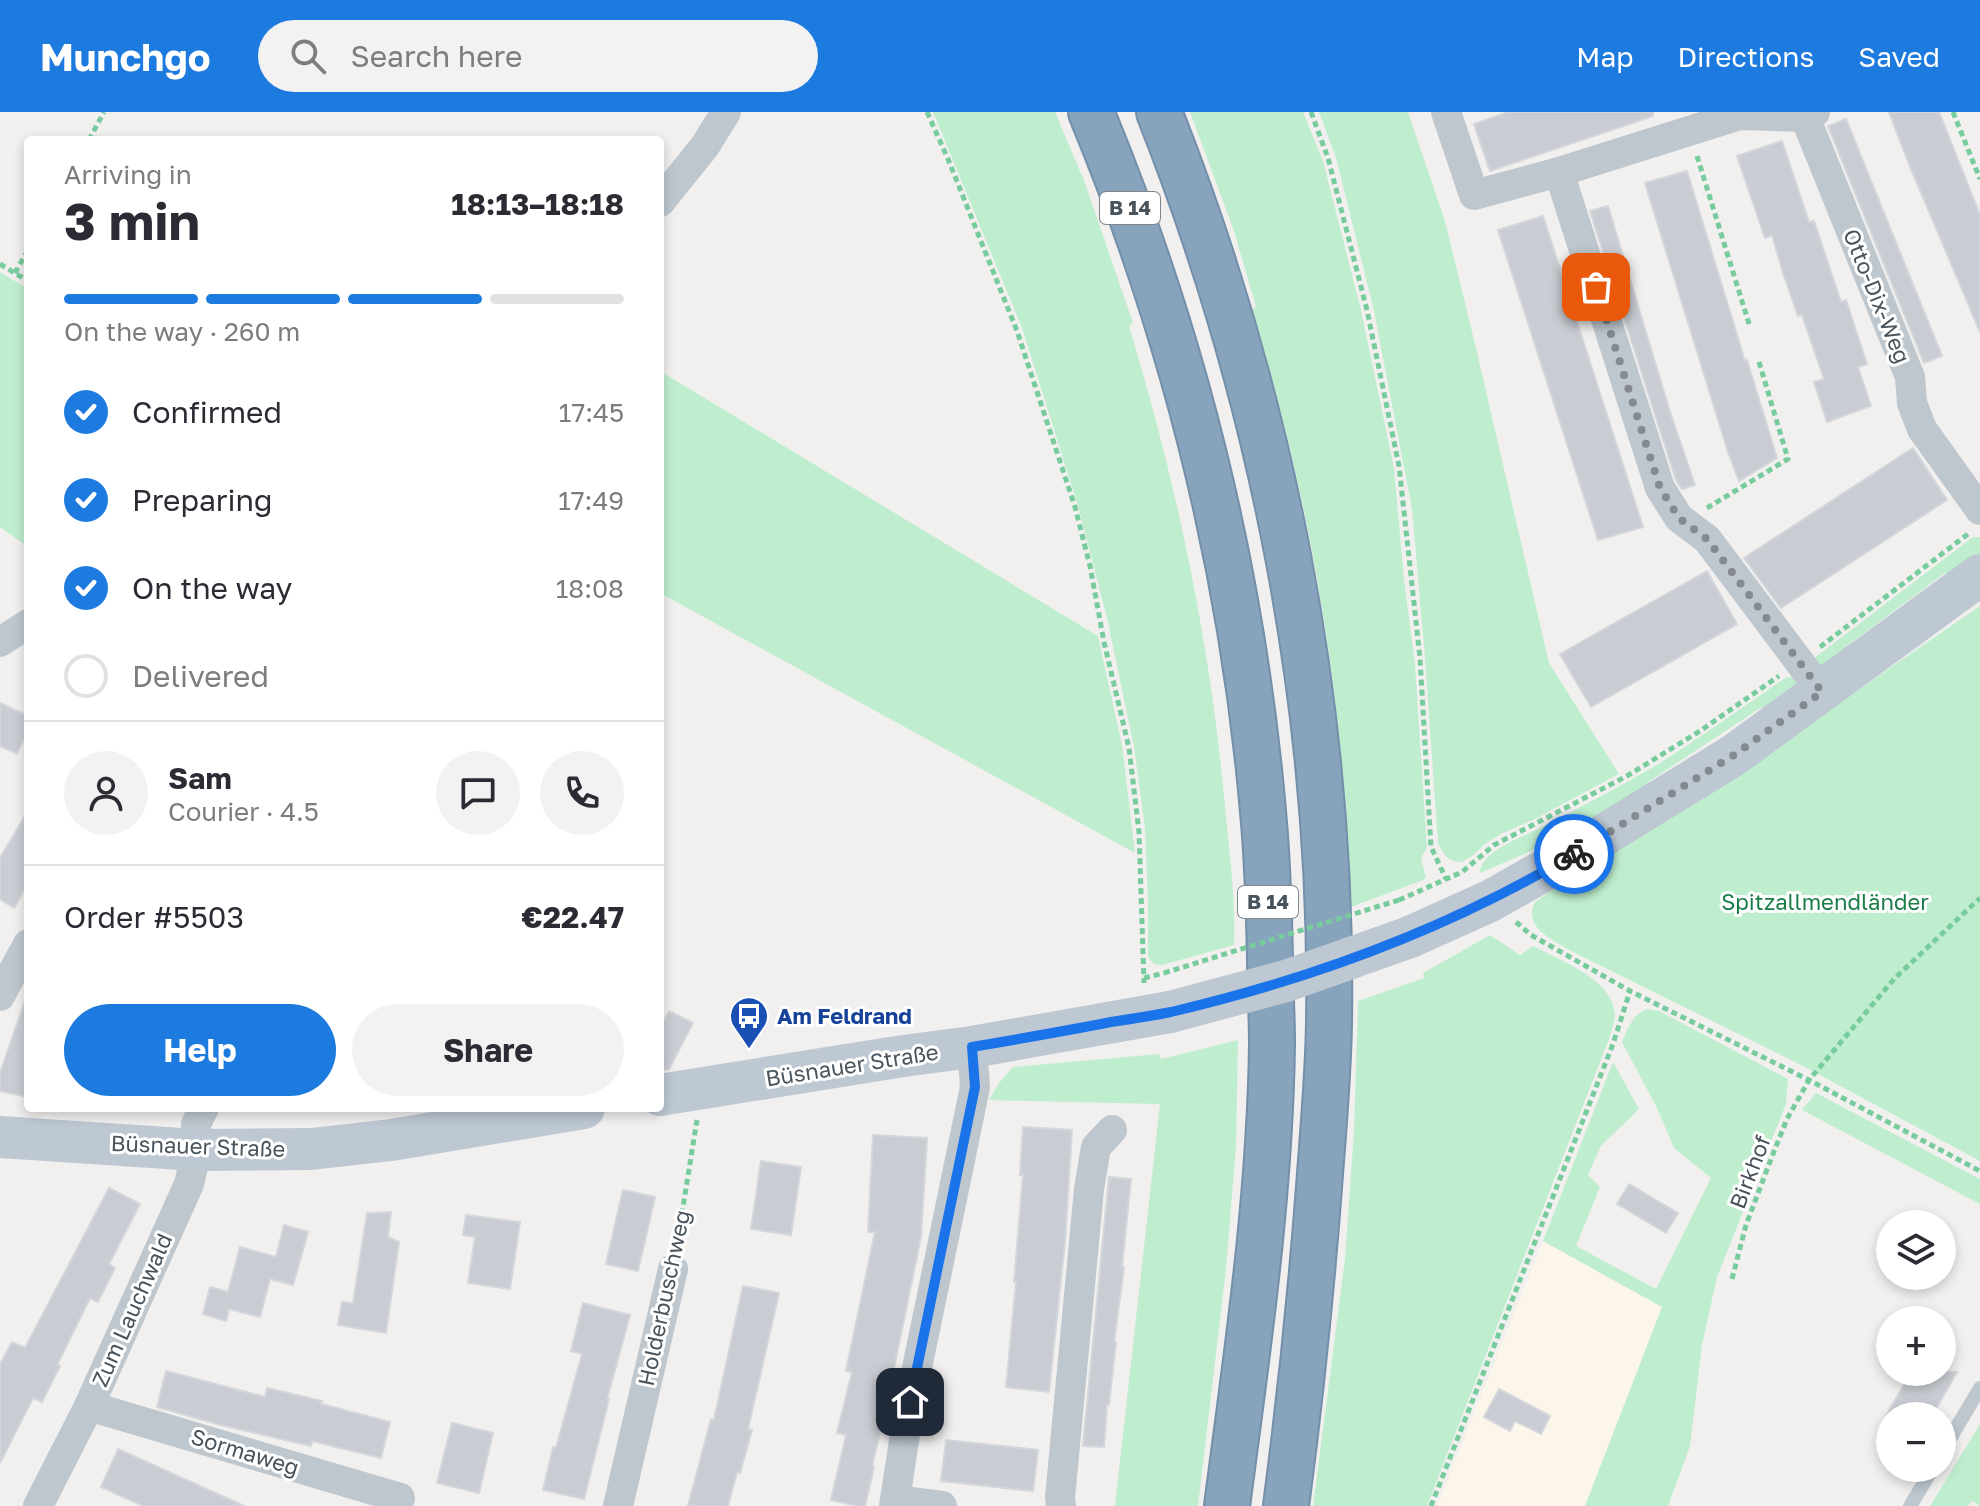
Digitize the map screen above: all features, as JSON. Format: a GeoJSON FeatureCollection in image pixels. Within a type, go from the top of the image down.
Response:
{"type":"FeatureCollection","features":[{"type":"Feature","properties":{"kind":"highway","name":"B 14"},"geometry":{"type":"LineString","coordinates":[[1091,112],[1154,278],[1194,412],[1238,618],[1265,827],[1272,1043],[1270,1106],[1254,1292],[1227,1506]]}},
{"type":"Feature","properties":{"kind":"highway","name":"B 14"},"geometry":{"type":"LineString","coordinates":[[1159,112],[1224,296],[1265,456],[1294,589],[1324,822],[1329,1020],[1327,1092],[1313,1269],[1286,1506]]}},
{"type":"Feature","properties":{"kind":"street"},"geometry":{"type":"LineString","coordinates":[[664,197],[705,146],[726,112]]}},
{"type":"Feature","properties":{"kind":"street"},"geometry":{"type":"LineString","coordinates":[[1446,112],[1474,195],[1559,172],[1739,114],[1810,114]]}},
{"type":"Feature","properties":{"kind":"street","name":"Otto-Dix-Weg"},"geometry":{"type":"LineString","coordinates":[[1810,114],[1910,377],[1912,403],[1922,429],[1974,522]]}},
{"type":"Feature","properties":{"kind":"street"},"geometry":{"type":"LineString","coordinates":[[1559,172],[1660,488],[1679,518],[1707,539],[1810,677]]}},
{"type":"Feature","properties":{"kind":"street","name":"Büsnauer Straße"},"geometry":{"type":"LineString","coordinates":[[679,1092],[972,1047],[1167,992],[1286,981],[1404,918],[1490,901],[1708,771],[1810,677],[1980,575]]}},
{"type":"Feature","properties":{"kind":"street"},"geometry":{"type":"LineString","coordinates":[[0,642],[24,627]]}},
{"type":"Feature","properties":{"kind":"street"},"geometry":{"type":"LineString","coordinates":[[0,996],[24,951]]}},
{"type":"Feature","properties":{"kind":"street"},"geometry":{"type":"LineString","coordinates":[[942,1506],[895,1503],[910,1402],[975,1087],[972,1047]]}},
{"type":"Feature","properties":{"kind":"street","name":"Zum Lauchwald"},"geometry":{"type":"LineString","coordinates":[[38,1506],[89,1406],[189,1184],[197,1150],[196,1124],[202,1112]]}},
{"type":"Feature","properties":{"kind":"street","name":"Büsnauer Straße"},"geometry":{"type":"LineString","coordinates":[[0,1137],[197,1150],[311,1149],[391,1140],[560,1112]]}},
{"type":"Feature","properties":{"kind":"street"},"geometry":{"type":"LineString","coordinates":[[1061,1506],[1089,1189],[1096,1147],[1112,1130]]}},
{"type":"Feature","properties":{"kind":"street","name":"Holderbuschweg"},"geometry":{"type":"LineString","coordinates":[[618,1506],[673,1269]]}},
{"type":"Feature","properties":{"kind":"street","name":"Sormaweg"},"geometry":{"type":"LineString","coordinates":[[89,1406],[400,1498]]}},
{"type":"Feature","properties":{"kind":"lane"},"geometry":{"type":"LineString","coordinates":[[1956,1428],[1980,1388]]}},
{"type":"Feature","properties":{"kind":"lane"},"geometry":{"type":"LineString","coordinates":[[1910,1506],[1925,1482]]}},
{"type":"Feature","properties":{"kind":"path"},"geometry":{"type":"LineString","coordinates":[[91,136],[104,112]]}},
{"type":"Feature","properties":{"kind":"path"},"geometry":{"type":"LineString","coordinates":[[927,112],[1017,331],[1075,507],[1129,748],[1139,832],[1144,978],[1167,992],[1404,918],[1446,879],[1462,872],[1494,845],[1810,677],[1974,522]]}},
{"type":"Feature","properties":{"kind":"path"},"geometry":{"type":"LineString","coordinates":[[1311,112],[1328,158],[1367,310],[1399,466],[1420,658],[1431,847],[1446,879]]}},
{"type":"Feature","properties":{"kind":"path"},"geometry":{"type":"LineString","coordinates":[[1953,112],[1980,179]]}},
{"type":"Feature","properties":{"kind":"path"},"geometry":{"type":"LineString","coordinates":[[1689,131],[1750,327]]}},
{"type":"Feature","properties":{"kind":"path"},"geometry":{"type":"LineString","coordinates":[[15,273],[24,257]]}},
{"type":"Feature","properties":{"kind":"path"},"geometry":{"type":"LineString","coordinates":[[0,264],[24,279]]}},
{"type":"Feature","properties":{"kind":"path"},"geometry":{"type":"LineString","coordinates":[[1679,518],[1708,508],[1788,459],[1759,362]]}},
{"type":"Feature","properties":{"kind":"path","name":"Birkhof"},"geometry":{"type":"LineString","coordinates":[[1732,1279],[1746,1225],[1771,1159],[1787,1119],[1809,1080],[1894,979],[1980,898]]}},
{"type":"Feature","properties":{"kind":"path"},"geometry":{"type":"LineString","coordinates":[[1490,901],[1531,935],[1630,991],[1809,1080],[1980,1171]]}},
{"type":"Feature","properties":{"kind":"path"},"geometry":{"type":"LineString","coordinates":[[1431,1506],[1613,1044],[1630,991]]}},
{"type":"Feature","properties":{"kind":"path","name":"Holderbuschweg"},"geometry":{"type":"LineString","coordinates":[[673,1269],[698,1112],[679,1092]]}},
{"type":"Feature","properties":{"kind":"shaded area"},"geometry":{"type":"Polygon","coordinates":[[[1543,1241],[1662,1307],[1585,1506],[1437,1506],[1543,1241]]]}},
{"type":"Feature","properties":{"kind":"green space"},"geometry":{"type":"Polygon","coordinates":[[[933,112],[1055,112],[1085,183],[1133,323],[1129,326],[1177,504],[1201,624],[1219,745],[1232,876],[1234,945],[1162,965],[1154,964],[1148,957],[1145,828],[1134,747],[1107,618],[1078,506],[1022,328],[933,112]]]}},
{"type":"Feature","properties":{"kind":"green space"},"geometry":{"type":"Polygon","coordinates":[[[1190,112],[1303,112],[1323,161],[1361,310],[1394,468],[1415,664],[1427,848],[1421,858],[1426,877],[1351,907],[1333,679],[1306,519],[1276,392],[1252,309],[1256,307],[1234,231],[1190,112]]]}},
{"type":"Feature","properties":{"kind":"green space"},"geometry":{"type":"Polygon","coordinates":[[[1319,112],[1408,112],[1445,221],[1549,663],[1619,774],[1501,834],[1461,862],[1446,857],[1438,843],[1412,509],[1374,311],[1336,158],[1319,112]]]}},
{"type":"Feature","properties":{"kind":"green space"},"geometry":{"type":"Polygon","coordinates":[[[0,272],[24,287],[24,544],[0,527],[0,272]]]}},
{"type":"Feature","properties":{"kind":"green space"},"geometry":{"type":"Polygon","coordinates":[[[664,373],[1098,636],[1122,745],[1135,853],[664,595],[664,373]]]}},
{"type":"Feature","properties":{"kind":"green space"},"geometry":{"type":"Polygon","coordinates":[[[1973,537],[1980,537],[1980,557],[1951,579],[1945,573],[1848,645],[1823,669],[1809,662],[1973,537]]]}},
{"type":"Feature","properties":{"kind":"green space","name":"Spitzallmendländer"},"geometry":{"type":"Polygon","coordinates":[[[1980,606],[1980,1161],[1803,1066],[1571,951],[1541,932],[1532,911],[1535,902],[1605,853],[1705,795],[1980,606]]]}},
{"type":"Feature","properties":{"kind":"green space"},"geometry":{"type":"Polygon","coordinates":[[[1785,678],[1796,679],[1797,684],[1767,714],[1762,707],[1648,782],[1652,789],[1559,839],[1480,873],[1482,865],[1496,850],[1644,772],[1785,678]]]}},
{"type":"Feature","properties":{"kind":"green space"},"geometry":{"type":"Polygon","coordinates":[[[1490,935],[1520,955],[1533,946],[1583,972],[1605,991],[1612,1002],[1614,1024],[1427,1506],[1313,1506],[1345,1259],[1354,1131],[1358,1001],[1424,978],[1423,973],[1490,935]]]}},
{"type":"Feature","properties":{"kind":"green space"},"geometry":{"type":"Polygon","coordinates":[[[1647,1009],[1659,1011],[1788,1079],[1786,1104],[1717,1277],[1702,1345],[1690,1446],[1668,1506],[1585,1506],[1662,1307],[1543,1241],[1613,1062],[1639,1109],[1601,1146],[1588,1175],[1600,1187],[1576,1246],[1656,1289],[1711,1178],[1674,1148],[1622,1042],[1634,1018],[1647,1009]]]}},
{"type":"Feature","properties":{"kind":"green space"},"geometry":{"type":"Polygon","coordinates":[[[1238,1040],[1236,1146],[1226,1269],[1198,1506],[1115,1506],[1160,1104],[989,1100],[1013,1067],[1159,1054],[1161,1059],[1238,1040]]]}},
{"type":"Feature","properties":{"kind":"green space"},"geometry":{"type":"Polygon","coordinates":[[[1816,1093],[1980,1179],[1980,1204],[1802,1110],[1816,1093]]]}},
{"type":"Feature","properties":{"kind":"green space"},"geometry":{"type":"Polygon","coordinates":[[[1980,1424],[1980,1506],[1972,1501],[1968,1506],[1930,1506],[1945,1482],[1956,1482],[1956,1463],[1980,1424]]]}},
{"type":"Feature","properties":{"kind":"building"},"geometry":{"type":"Polygon","coordinates":[[[1508,112],[1653,112],[1653,116],[1490,171],[1474,124],[1508,112]]]}},
{"type":"Feature","properties":{"kind":"building"},"geometry":{"type":"Polygon","coordinates":[[[1889,112],[1939,112],[1980,215],[1980,332],[1911,169],[1889,112]]]}},
{"type":"Feature","properties":{"kind":"building"},"geometry":{"type":"Polygon","coordinates":[[[1846,119],[1942,356],[1924,363],[1828,126],[1846,119]]]}},
{"type":"Feature","properties":{"kind":"building"},"geometry":{"type":"Polygon","coordinates":[[[1782,141],[1809,222],[1814,221],[1841,302],[1846,300],[1867,364],[1858,367],[1871,406],[1827,422],[1814,382],[1824,379],[1802,315],[1798,316],[1772,235],[1765,238],[1737,156],[1782,141]]]}},
{"type":"Feature","properties":{"kind":"building"},"geometry":{"type":"Polygon","coordinates":[[[1687,171],[1777,458],[1739,481],[1645,183],[1687,171]]]}},
{"type":"Feature","properties":{"kind":"building"},"geometry":{"type":"Polygon","coordinates":[[[1608,206],[1695,485],[1682,489],[1676,480],[1590,211],[1608,206]]]}},
{"type":"Feature","properties":{"kind":"building"},"geometry":{"type":"Polygon","coordinates":[[[1543,216],[1643,527],[1598,540],[1498,230],[1543,216]]]}},
{"type":"Feature","properties":{"kind":"building"},"geometry":{"type":"Polygon","coordinates":[[[1913,448],[1947,500],[1781,608],[1744,558],[1913,448]]]}},
{"type":"Feature","properties":{"kind":"building"},"geometry":{"type":"Polygon","coordinates":[[[1707,571],[1737,624],[1591,707],[1560,654],[1707,571]]]}},
{"type":"Feature","properties":{"kind":"building"},"geometry":{"type":"Polygon","coordinates":[[[0,703],[24,714],[24,739],[17,754],[0,746],[0,703]]]}},
{"type":"Feature","properties":{"kind":"building"},"geometry":{"type":"Polygon","coordinates":[[[24,818],[24,890],[14,908],[0,899],[0,858],[24,818]]]}},
{"type":"Feature","properties":{"kind":"building"},"geometry":{"type":"Polygon","coordinates":[[[24,1004],[24,1096],[0,1091],[0,1073],[24,1004]]]}},
{"type":"Feature","properties":{"kind":"building"},"geometry":{"type":"Polygon","coordinates":[[[669,1011],[693,1023],[669,1069],[664,1070],[664,1021],[669,1011]]]}},
{"type":"Feature","properties":{"kind":"building"},"geometry":{"type":"Polygon","coordinates":[[[1023,1127],[1072,1130],[1065,1241],[1049,1392],[1006,1387],[1023,1175],[1020,1175],[1023,1127]]]}},
{"type":"Feature","properties":{"kind":"building"},"geometry":{"type":"Polygon","coordinates":[[[873,1135],[927,1138],[921,1237],[865,1506],[858,1506],[831,1500],[846,1435],[837,1433],[852,1372],[846,1371],[875,1232],[868,1232],[873,1135]]]}},
{"type":"Feature","properties":{"kind":"building"},"geometry":{"type":"Polygon","coordinates":[[[761,1161],[801,1167],[791,1235],[751,1229],[761,1161]]]}},
{"type":"Feature","properties":{"kind":"building"},"geometry":{"type":"Polygon","coordinates":[[[1109,1177],[1131,1179],[1124,1267],[1104,1447],[1083,1446],[1109,1177]]]}},
{"type":"Feature","properties":{"kind":"building"},"geometry":{"type":"Polygon","coordinates":[[[1629,1184],[1678,1213],[1666,1233],[1617,1204],[1629,1184]]]}},
{"type":"Feature","properties":{"kind":"building"},"geometry":{"type":"Polygon","coordinates":[[[109,1188],[140,1204],[109,1264],[115,1268],[98,1302],[90,1298],[42,1402],[33,1398],[0,1463],[0,1364],[12,1342],[25,1348],[109,1188]]]}},
{"type":"Feature","properties":{"kind":"building"},"geometry":{"type":"Polygon","coordinates":[[[623,1190],[655,1197],[638,1271],[606,1264],[623,1190]]]}},
{"type":"Feature","properties":{"kind":"building"},"geometry":{"type":"Polygon","coordinates":[[[391,1212],[388,1237],[399,1242],[386,1333],[338,1325],[342,1302],[353,1303],[367,1213],[391,1212]]]}},
{"type":"Feature","properties":{"kind":"building"},"geometry":{"type":"Polygon","coordinates":[[[466,1215],[520,1222],[510,1289],[468,1283],[475,1237],[463,1235],[466,1215]]]}},
{"type":"Feature","properties":{"kind":"building"},"geometry":{"type":"Polygon","coordinates":[[[284,1225],[308,1232],[293,1285],[270,1279],[260,1317],[229,1309],[226,1321],[203,1314],[210,1287],[228,1292],[240,1247],[276,1257],[284,1225]]]}},
{"type":"Feature","properties":{"kind":"building"},"geometry":{"type":"Polygon","coordinates":[[[743,1286],[779,1293],[748,1429],[752,1430],[728,1506],[688,1506],[711,1419],[714,1420],[743,1286]]]}},
{"type":"Feature","properties":{"kind":"building"},"geometry":{"type":"Polygon","coordinates":[[[583,1303],[630,1315],[584,1499],[543,1490],[582,1354],[571,1351],[583,1303]]]}},
{"type":"Feature","properties":{"kind":"building"},"geometry":{"type":"Polygon","coordinates":[[[166,1371],[265,1397],[267,1388],[390,1422],[381,1458],[312,1441],[311,1446],[157,1407],[166,1371]]]}},
{"type":"Feature","properties":{"kind":"building"},"geometry":{"type":"Polygon","coordinates":[[[1903,1386],[1949,1386],[1940,1402],[1894,1402],[1903,1386]]]}},
{"type":"Feature","properties":{"kind":"building"},"geometry":{"type":"Polygon","coordinates":[[[1499,1389],[1550,1416],[1541,1434],[1515,1421],[1510,1431],[1484,1417],[1499,1389]]]}},
{"type":"Feature","properties":{"kind":"building"},"geometry":{"type":"Polygon","coordinates":[[[452,1423],[493,1433],[479,1493],[437,1483],[452,1423]]]}},
{"type":"Feature","properties":{"kind":"building"},"geometry":{"type":"Polygon","coordinates":[[[946,1440],[1038,1450],[1033,1491],[941,1481],[946,1440]]]}},
{"type":"Feature","properties":{"kind":"building"},"geometry":{"type":"Polygon","coordinates":[[[118,1449],[244,1506],[143,1506],[101,1487],[118,1449]]]}},
{"type":"Feature","properties":{"kind":"way so far"},"geometry":{"type":"LineString","coordinates":[[1574,854],[1734,755],[1822,692],[1707,539],[1679,518],[1660,488],[1596,287]]}},
{"type":"Feature","properties":{"kind":"place","name":"Am Feldrand"},"geometry":{"type":"Point","coordinates":[749,1050]}},
{"type":"Feature","properties":{"kind":"route"},"geometry":{"type":"LineString","coordinates":[[910,1402],[975,1087],[972,1047],[1170,1012],[1286,981],[1410,937],[1490,901],[1574,854]]}}]}
